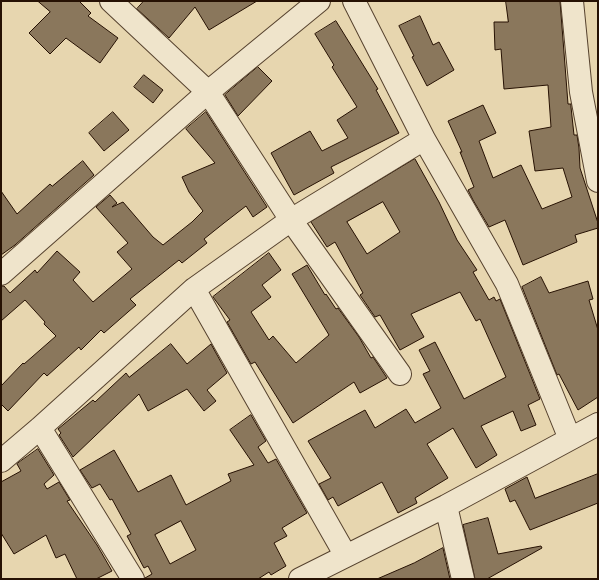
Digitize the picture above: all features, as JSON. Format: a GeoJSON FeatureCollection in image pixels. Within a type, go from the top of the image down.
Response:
{"type":"FeatureCollection","features":[{"type":"Feature","properties":{"kind":"street"},"geometry":{"type":"LineString","coordinates":[[111,1],[208,92],[291,220],[400,374]]}},
{"type":"Feature","properties":{"kind":"street"},"geometry":{"type":"LineString","coordinates":[[1,274],[208,92],[319,1]]}},
{"type":"Feature","properties":{"kind":"street"},"geometry":{"type":"LineString","coordinates":[[354,1],[424,139],[507,284],[570,439]]}},
{"type":"Feature","properties":{"kind":"street"},"geometry":{"type":"LineString","coordinates":[[572,1],[581,92],[598,181]]}},
{"type":"Feature","properties":{"kind":"street"},"geometry":{"type":"LineString","coordinates":[[1,461],[40,428],[194,288],[291,220],[424,139]]}},
{"type":"Feature","properties":{"kind":"street"},"geometry":{"type":"LineString","coordinates":[[194,288],[346,556]]}},
{"type":"Feature","properties":{"kind":"street"},"geometry":{"type":"LineString","coordinates":[[300,579],[446,506],[598,424]]}},
{"type":"Feature","properties":{"kind":"street"},"geometry":{"type":"LineString","coordinates":[[40,428],[132,579]]}},
{"type":"Feature","properties":{"kind":"street"},"geometry":{"type":"LineString","coordinates":[[446,506],[463,579]]}},
{"type":"Feature","properties":{"kind":"building"},"geometry":{"type":"Polygon","coordinates":[[[38,1],[79,1],[91,13],[88,16],[118,38],[100,63],[66,38],[50,54],[29,33],[50,12],[38,1]]]}},
{"type":"Feature","properties":{"kind":"building"},"geometry":{"type":"Polygon","coordinates":[[[144,1],[257,1],[209,30],[195,7],[169,38],[137,9],[144,1]]]}},
{"type":"Feature","properties":{"kind":"building"},"geometry":{"type":"Polygon","coordinates":[[[506,1],[560,1],[568,104],[571,104],[574,135],[577,135],[580,168],[598,223],[598,228],[575,235],[577,242],[523,265],[505,220],[489,227],[473,200],[468,190],[474,187],[460,152],[462,152],[448,121],[483,105],[496,133],[479,141],[493,178],[521,165],[542,209],[572,197],[563,168],[535,171],[529,131],[551,127],[548,85],[504,89],[501,49],[495,50],[494,22],[508,22],[506,1]]]}},
{"type":"Feature","properties":{"kind":"building"},"geometry":{"type":"Polygon","coordinates":[[[420,16],[433,45],[439,42],[454,70],[427,86],[412,57],[414,56],[399,26],[420,16]]]}},
{"type":"Feature","properties":{"kind":"building"},"geometry":{"type":"Polygon","coordinates":[[[336,21],[378,89],[376,90],[399,133],[331,167],[334,173],[294,195],[271,153],[310,131],[322,151],[348,138],[337,120],[357,107],[332,67],[334,65],[315,34],[336,21]]]}},
{"type":"Feature","properties":{"kind":"building"},"geometry":{"type":"Polygon","coordinates":[[[258,67],[272,81],[238,116],[225,95],[258,67]]]}},
{"type":"Feature","properties":{"kind":"building"},"geometry":{"type":"Polygon","coordinates":[[[144,75],[163,90],[153,103],[134,87],[144,75]]]}},
{"type":"Feature","properties":{"kind":"building"},"geometry":{"type":"Polygon","coordinates":[[[113,112],[129,130],[104,151],[89,133],[113,112]]]}},
{"type":"Feature","properties":{"kind":"building"},"geometry":{"type":"Polygon","coordinates":[[[206,112],[267,207],[253,217],[246,206],[224,223],[204,239],[207,243],[182,263],[179,260],[130,299],[136,305],[104,333],[101,330],[81,350],[79,347],[47,376],[44,373],[8,411],[1,404],[1,386],[23,363],[24,364],[56,336],[44,324],[45,322],[25,300],[1,321],[1,286],[4,286],[10,293],[35,270],[37,273],[57,251],[80,272],[73,280],[93,302],[132,269],[117,252],[128,243],[96,207],[110,195],[117,203],[112,207],[123,202],[153,237],[163,245],[192,222],[203,211],[189,192],[182,177],[215,163],[186,129],[206,112]]]}},
{"type":"Feature","properties":{"kind":"building"},"geometry":{"type":"Polygon","coordinates":[[[415,159],[439,202],[457,240],[477,270],[473,272],[489,300],[494,297],[496,301],[500,299],[540,399],[528,405],[536,425],[521,431],[513,411],[481,426],[497,455],[476,468],[453,428],[427,444],[448,478],[415,498],[417,503],[398,513],[382,482],[338,506],[333,497],[328,500],[319,484],[331,478],[308,441],[365,410],[375,428],[406,409],[415,423],[441,408],[423,374],[430,371],[419,350],[435,342],[464,399],[506,377],[480,319],[476,321],[460,292],[411,314],[424,337],[400,350],[380,315],[375,317],[360,295],[363,293],[335,242],[327,247],[311,222],[415,159]],[[383,202],[347,222],[367,254],[400,232],[383,202]]]}},
{"type":"Feature","properties":{"kind":"building"},"geometry":{"type":"Polygon","coordinates":[[[83,161],[94,175],[15,245],[1,255],[1,191],[17,214],[50,184],[52,186],[83,161]]]}},
{"type":"Feature","properties":{"kind":"building"},"geometry":{"type":"Polygon","coordinates":[[[269,253],[281,270],[262,285],[271,297],[251,312],[269,340],[273,336],[296,363],[329,335],[292,274],[307,265],[325,295],[326,294],[336,309],[338,308],[359,337],[371,358],[373,357],[387,378],[360,393],[354,382],[293,423],[255,362],[251,364],[227,322],[230,320],[213,297],[269,253]]]}},
{"type":"Feature","properties":{"kind":"building"},"geometry":{"type":"Polygon","coordinates":[[[541,277],[549,293],[588,281],[593,299],[589,300],[598,330],[598,397],[578,410],[559,374],[557,375],[522,287],[541,277]]]}},
{"type":"Feature","properties":{"kind":"building"},"geometry":{"type":"Polygon","coordinates":[[[171,344],[187,364],[211,344],[227,373],[207,390],[216,401],[204,411],[187,389],[148,411],[139,394],[73,457],[59,435],[61,433],[58,429],[93,400],[95,402],[126,373],[129,377],[171,344]]]}},
{"type":"Feature","properties":{"kind":"building"},"geometry":{"type":"Polygon","coordinates":[[[251,415],[266,441],[258,447],[268,463],[276,459],[307,513],[282,528],[287,536],[274,543],[286,566],[271,575],[269,572],[258,579],[145,579],[152,574],[148,566],[144,568],[127,536],[131,534],[112,499],[110,500],[100,484],[92,488],[80,470],[114,450],[138,492],[171,475],[186,505],[231,481],[228,474],[254,465],[230,430],[251,415]],[[181,521],[155,535],[170,564],[196,550],[181,521]]]}},
{"type":"Feature","properties":{"kind":"building"},"geometry":{"type":"Polygon","coordinates":[[[38,449],[54,475],[44,484],[47,489],[59,482],[70,500],[67,501],[97,545],[112,571],[96,579],[77,579],[65,554],[56,558],[46,535],[14,554],[1,533],[1,482],[21,471],[17,464],[38,449]]]}},
{"type":"Feature","properties":{"kind":"building"},"geometry":{"type":"Polygon","coordinates":[[[598,474],[598,503],[530,530],[515,500],[510,502],[505,489],[527,477],[535,498],[598,474]]]}},
{"type":"Feature","properties":{"kind":"building"},"geometry":{"type":"Polygon","coordinates":[[[488,518],[498,554],[541,546],[542,548],[487,579],[475,579],[463,525],[488,518]]]}},
{"type":"Feature","properties":{"kind":"building"},"geometry":{"type":"Polygon","coordinates":[[[443,548],[450,579],[377,579],[414,563],[443,548]]]}}]}
